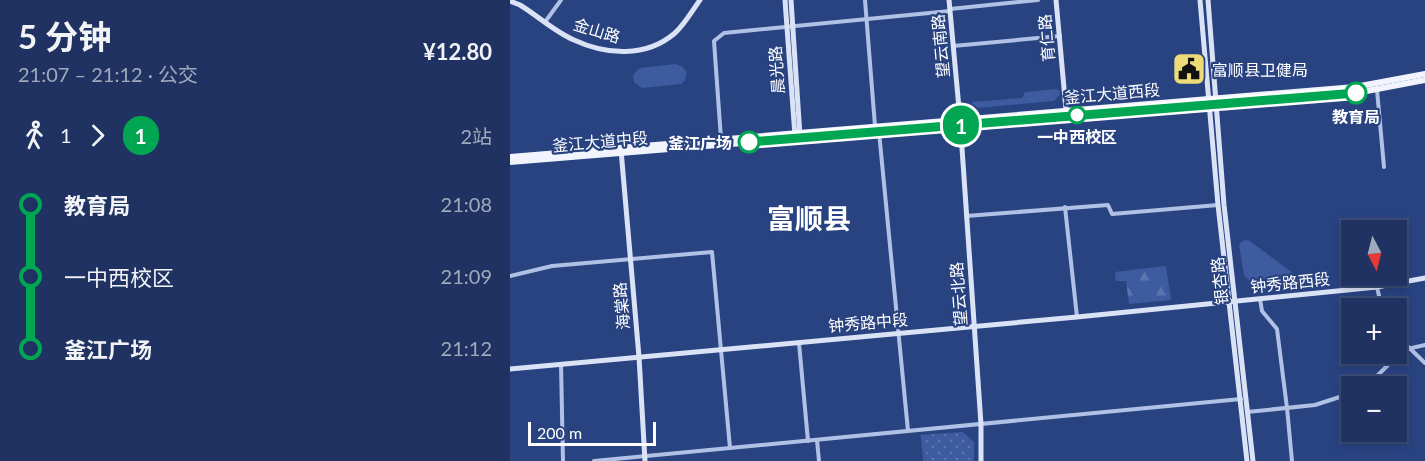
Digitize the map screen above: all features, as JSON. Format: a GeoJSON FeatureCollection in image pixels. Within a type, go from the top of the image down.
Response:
{"type":"FeatureCollection","features":[{"type":"Feature","properties":{"kind":"main road","name":"釜江大道西段"},"geometry":{"type":"LineString","coordinates":[[797,136],[1355,87],[1425,74]]}},
{"type":"Feature","properties":{"kind":"main road","name":"釜江大道西段"},"geometry":{"type":"LineString","coordinates":[[960,122],[1066,110],[1377,90],[1425,80]]}},
{"type":"Feature","properties":{"kind":"main road","name":"釜江大道中段"},"geometry":{"type":"LineString","coordinates":[[510,162],[721,140],[797,136]]}},
{"type":"Feature","properties":{"kind":"main road","name":"釜江大道中段"},"geometry":{"type":"LineString","coordinates":[[510,157],[621,151],[797,136]]}},
{"type":"Feature","properties":{"kind":"street"},"geometry":{"type":"LineString","coordinates":[[545,22],[561,0]]}},
{"type":"Feature","properties":{"kind":"street","name":"晨光路"},"geometry":{"type":"LineString","coordinates":[[785,0],[790,27]]}},
{"type":"Feature","properties":{"kind":"street","name":"晨光路"},"geometry":{"type":"LineString","coordinates":[[791,0],[790,27],[797,136]]}},
{"type":"Feature","properties":{"kind":"street"},"geometry":{"type":"LineString","coordinates":[[865,0],[908,431]]}},
{"type":"Feature","properties":{"kind":"street","name":"望云南路"},"geometry":{"type":"LineString","coordinates":[[949,0],[960,122]]}},
{"type":"Feature","properties":{"kind":"street"},"geometry":{"type":"LineString","coordinates":[[721,140],[714,41],[724,33],[1038,0]]}},
{"type":"Feature","properties":{"kind":"street","name":"育仁路"},"geometry":{"type":"LineString","coordinates":[[1056,0],[1066,110]]}},
{"type":"Feature","properties":{"kind":"street"},"geometry":{"type":"LineString","coordinates":[[1200,0],[1213,101]]}},
{"type":"Feature","properties":{"kind":"street"},"geometry":{"type":"LineString","coordinates":[[1208,0],[1213,101]]}},
{"type":"Feature","properties":{"kind":"street","name":"金山路"},"geometry":{"type":"LineString","coordinates":[[510,2],[520,4],[563,34],[583,44],[623,52],[635,52],[665,40],[676,32],[697,1]]}},
{"type":"Feature","properties":{"kind":"street"},"geometry":{"type":"LineString","coordinates":[[953,46],[1060,36]]}},
{"type":"Feature","properties":{"kind":"street"},"geometry":{"type":"LineString","coordinates":[[1377,90],[1384,167]]}},
{"type":"Feature","properties":{"kind":"street","name":"银杏路"},"geometry":{"type":"LineString","coordinates":[[1213,101],[1218,205],[1232,301]]}},
{"type":"Feature","properties":{"kind":"street","name":"银杏路"},"geometry":{"type":"LineString","coordinates":[[1213,101],[1247,461]]}},
{"type":"Feature","properties":{"kind":"street","name":"望云北路"},"geometry":{"type":"LineString","coordinates":[[960,122],[981,424],[981,461]]}},
{"type":"Feature","properties":{"kind":"street","name":"海棠路"},"geometry":{"type":"LineString","coordinates":[[621,151],[639,357],[645,459]]}},
{"type":"Feature","properties":{"kind":"street"},"geometry":{"type":"LineString","coordinates":[[966,216],[1108,205],[1113,214],[1218,205]]}},
{"type":"Feature","properties":{"kind":"street"},"geometry":{"type":"LineString","coordinates":[[1065,207],[1077,317]]}},
{"type":"Feature","properties":{"kind":"street"},"geometry":{"type":"LineString","coordinates":[[510,276],[552,266],[712,252],[730,448]]}},
{"type":"Feature","properties":{"kind":"street","name":"钟秀路西段"},"geometry":{"type":"LineString","coordinates":[[1232,301],[1377,287],[1425,279]]}},
{"type":"Feature","properties":{"kind":"street"},"geometry":{"type":"LineString","coordinates":[[1377,287],[1380,298]]}},
{"type":"Feature","properties":{"kind":"street"},"geometry":{"type":"LineString","coordinates":[[1260,298],[1262,311],[1277,329],[1292,461]]}},
{"type":"Feature","properties":{"kind":"street","name":"钟秀路中段"},"geometry":{"type":"LineString","coordinates":[[510,369],[1232,301]]}},
{"type":"Feature","properties":{"kind":"street"},"geometry":{"type":"LineString","coordinates":[[799,342],[808,441]]}},
{"type":"Feature","properties":{"kind":"street"},"geometry":{"type":"LineString","coordinates":[[1377,376],[1403,350],[1425,345]]}},
{"type":"Feature","properties":{"kind":"street"},"geometry":{"type":"LineString","coordinates":[[1409,348],[1425,363]]}},
{"type":"Feature","properties":{"kind":"street"},"geometry":{"type":"LineString","coordinates":[[561,364],[563,461]]}},
{"type":"Feature","properties":{"kind":"street"},"geometry":{"type":"LineString","coordinates":[[1247,412],[1315,405],[1341,397]]}},
{"type":"Feature","properties":{"kind":"street"},"geometry":{"type":"LineString","coordinates":[[594,461],[645,459],[730,448],[1242,399]]}},
{"type":"Feature","properties":{"kind":"street","name":"银杏路"},"geometry":{"type":"LineString","coordinates":[[1242,399],[1247,412],[1253,461]]}},
{"type":"Feature","properties":{"kind":"street"},"geometry":{"type":"LineString","coordinates":[[817,440],[819,461]]}},
{"type":"Feature","properties":{"kind":"green space"},"geometry":{"type":"Polygon","coordinates":[[[675,64],[685,69],[686,72],[686,78],[681,84],[642,88],[634,82],[633,75],[640,68],[675,64]]]}},
{"type":"Feature","properties":{"kind":"green space"},"geometry":{"type":"Polygon","coordinates":[[[1059,90],[1060,94],[1054,101],[978,108],[971,102],[1022,98],[1025,92],[1059,90]]]}},
{"type":"Feature","properties":{"kind":"green space"},"geometry":{"type":"Polygon","coordinates":[[[1244,240],[1250,241],[1309,285],[1262,290],[1244,276],[1239,244],[1244,240]]]}},
{"type":"Feature","properties":{"kind":"green space"},"geometry":{"type":"Polygon","coordinates":[[[1166,266],[1171,300],[1129,304],[1126,281],[1116,281],[1115,272],[1166,266]]]}},
{"type":"Feature","properties":{"kind":"green space"},"geometry":{"type":"Polygon","coordinates":[[[963,432],[974,442],[974,461],[923,461],[921,435],[963,432]]]}},
{"type":"Feature","properties":{"kind":"bus line","name":"1"},"geometry":{"type":"LineString","coordinates":[[749,142],[1356,93]]}},
{"type":"Feature","properties":{"kind":"place","name":"富顺县卫健局"},"geometry":{"type":"Point","coordinates":[1189,69]}},
{"type":"Feature","properties":{"kind":"place","name":"教育局"},"geometry":{"type":"Point","coordinates":[1356,93]}},
{"type":"Feature","properties":{"kind":"place","name":"一中西校区"},"geometry":{"type":"Point","coordinates":[1077,115]}},
{"type":"Feature","properties":{"kind":"place","name":"釜江广场"},"geometry":{"type":"Point","coordinates":[749,142]}},
{"type":"Feature","properties":{"kind":"district","name":"富顺县"},"geometry":{"type":"Point","coordinates":[809,218]}}]}
